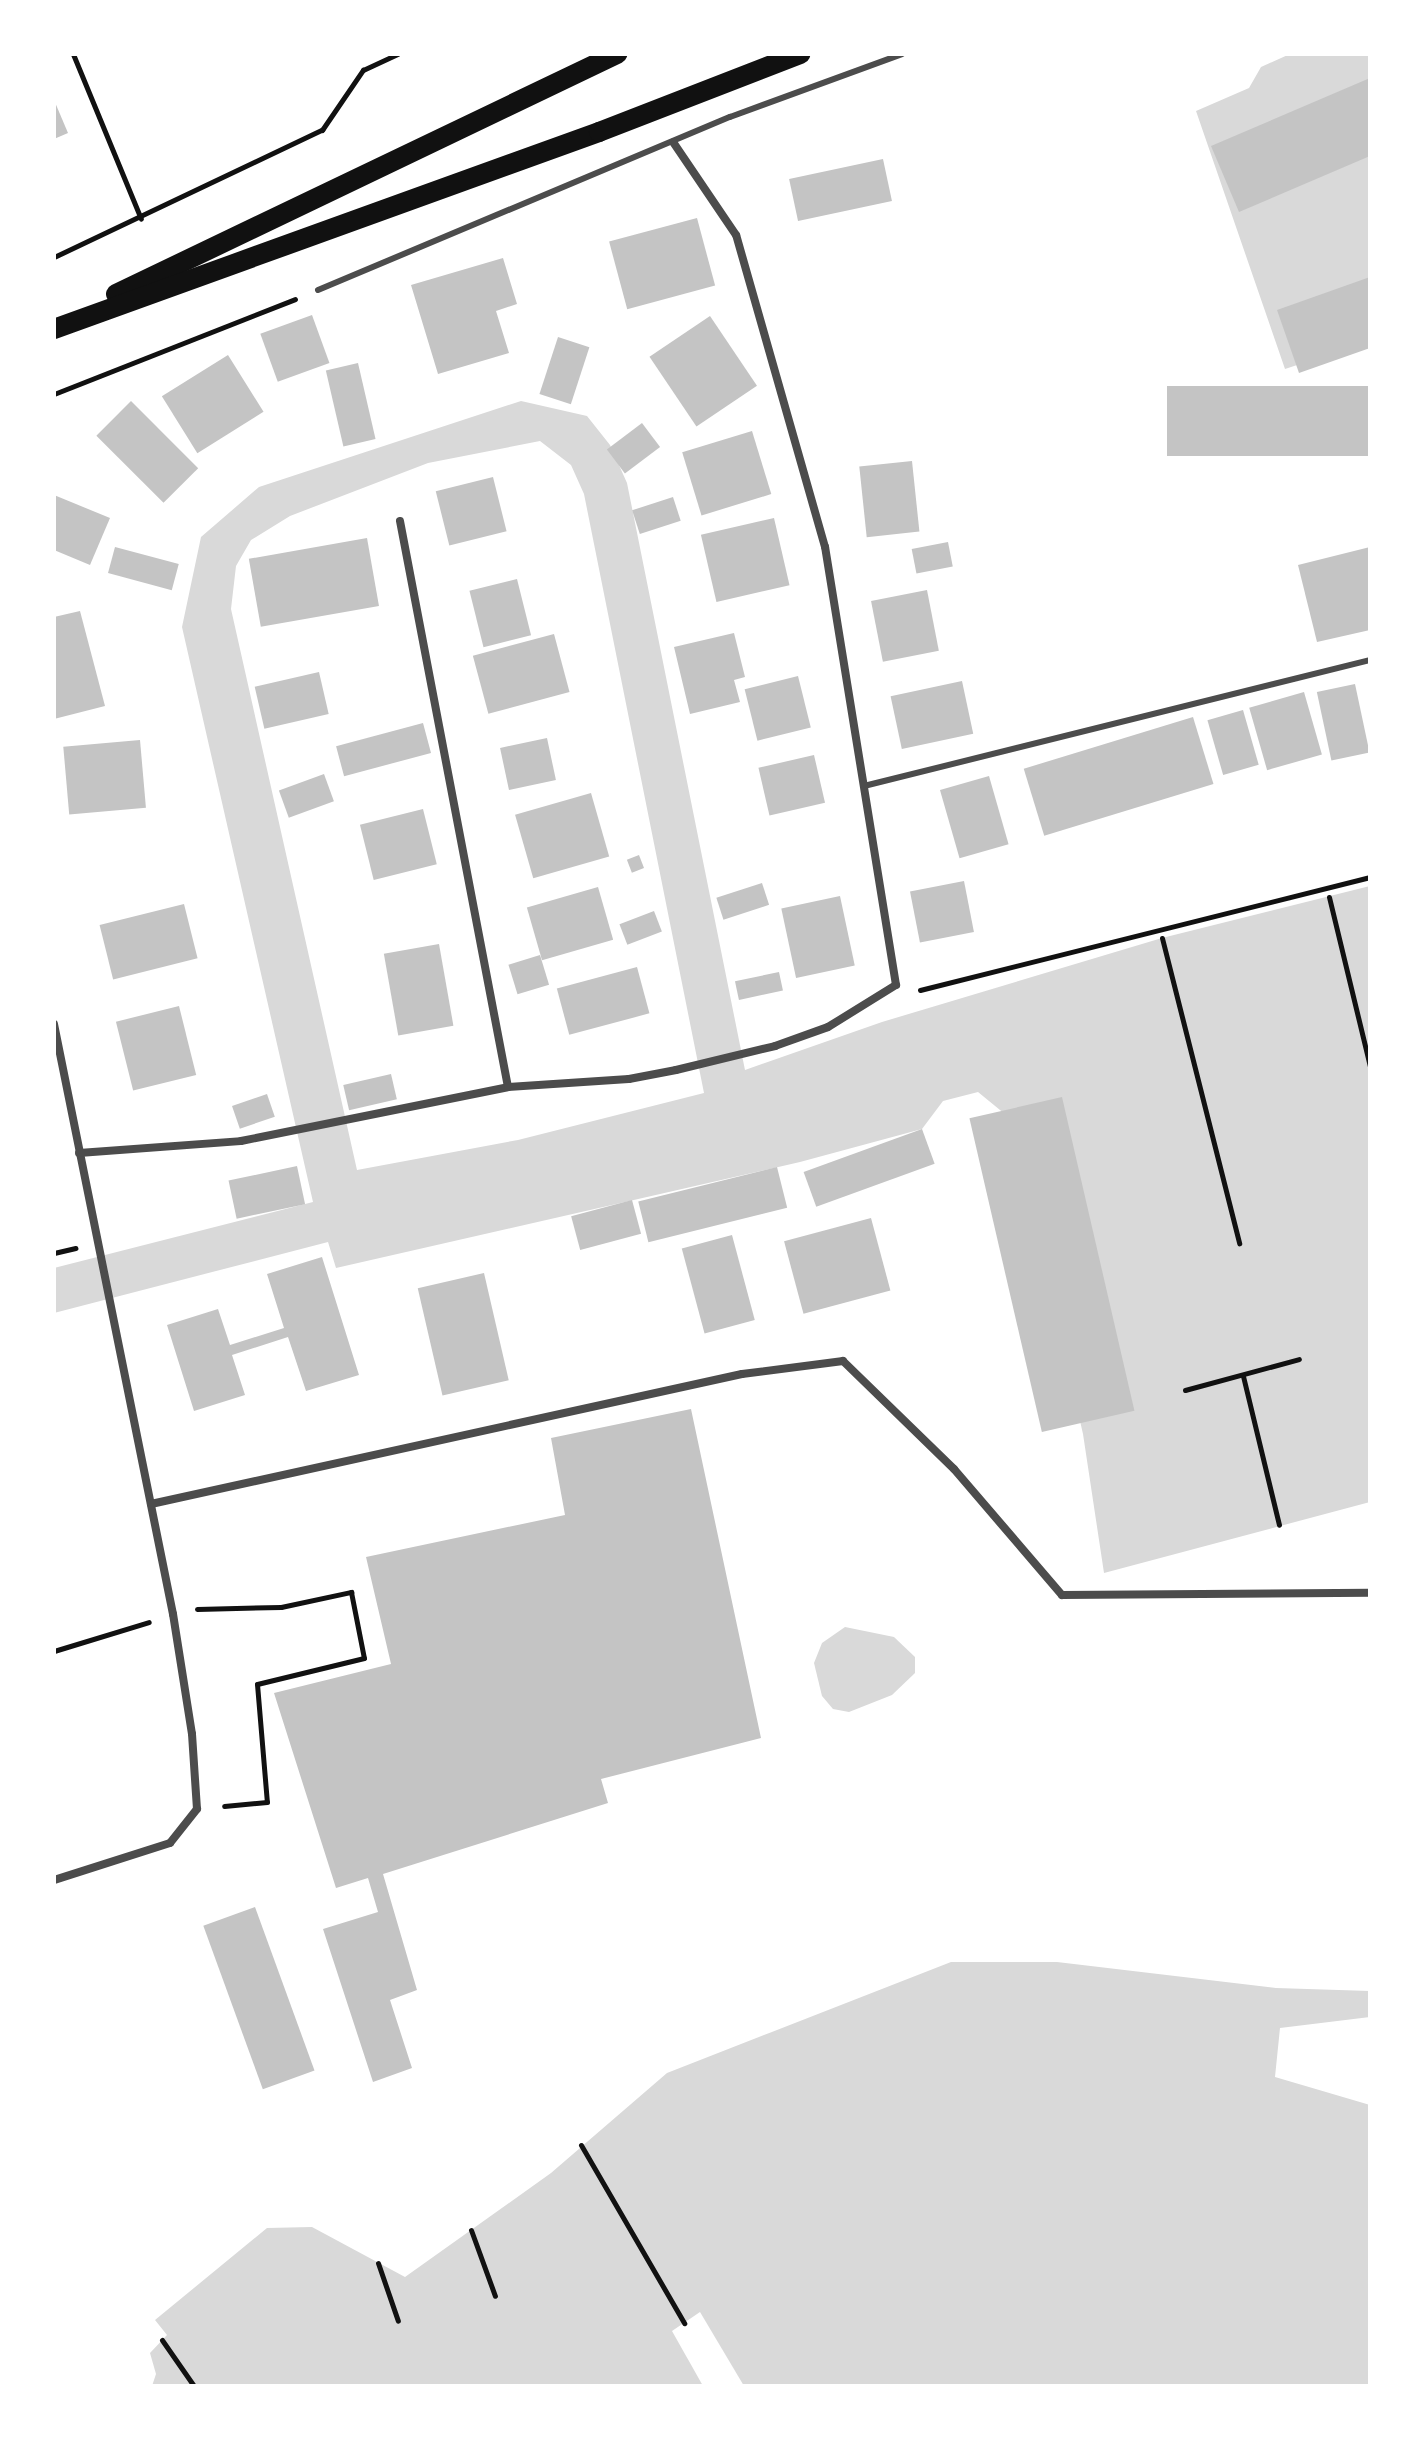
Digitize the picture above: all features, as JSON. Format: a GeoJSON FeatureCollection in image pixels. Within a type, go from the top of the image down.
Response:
{"type":"FeatureCollection","features":[{"type":"Feature","properties":{"kind":"main road"},"geometry":{"type":"LineString","coordinates":[[54,326],[617,54]]}},
{"type":"Feature","properties":{"kind":"main road"},"geometry":{"type":"LineString","coordinates":[[54,326],[599,132],[800,54]]}},
{"type":"Feature","properties":{"kind":"street"},"geometry":{"type":"LineString","coordinates":[[79,1153],[273,1135],[371,1119],[508,1087],[629,1079],[676,1070],[775,1046],[828,1027],[896,985],[825,547],[736,235],[673,142]]}},
{"type":"Feature","properties":{"kind":"street"},"geometry":{"type":"LineString","coordinates":[[400,521],[508,1087]]}},
{"type":"Feature","properties":{"kind":"street"},"geometry":{"type":"LineString","coordinates":[[54,1024],[173,1614],[192,1734],[197,1809],[170,1843],[54,1880]]}},
{"type":"Feature","properties":{"kind":"street"},"geometry":{"type":"LineString","coordinates":[[151,1504],[742,1374],[843,1361],[954,1469],[1062,1595],[1370,1593]]}},
{"type":"Feature","properties":{"kind":"lane"},"geometry":{"type":"LineString","coordinates":[[318,290],[673,142],[902,54]]}},
{"type":"Feature","properties":{"kind":"lane"},"geometry":{"type":"LineString","coordinates":[[864,786],[1370,660]]}},
{"type":"Feature","properties":{"kind":"path"},"geometry":{"type":"LineString","coordinates":[[73,54],[141,219]]}},
{"type":"Feature","properties":{"kind":"path"},"geometry":{"type":"LineString","coordinates":[[54,257],[141,219],[322,130],[363,70],[397,54]]}},
{"type":"Feature","properties":{"kind":"path"},"geometry":{"type":"LineString","coordinates":[[54,394],[318,290]]}},
{"type":"Feature","properties":{"kind":"path"},"geometry":{"type":"LineString","coordinates":[[896,985],[926,991],[1370,877]]}},
{"type":"Feature","properties":{"kind":"path"},"geometry":{"type":"LineString","coordinates":[[1329,897],[1370,1066]]}},
{"type":"Feature","properties":{"kind":"path"},"geometry":{"type":"LineString","coordinates":[[1162,938],[1239,1243]]}},
{"type":"Feature","properties":{"kind":"path"},"geometry":{"type":"LineString","coordinates":[[1185,1390],[1299,1359]]}},
{"type":"Feature","properties":{"kind":"path"},"geometry":{"type":"LineString","coordinates":[[1243,1376],[1279,1525]]}},
{"type":"Feature","properties":{"kind":"path"},"geometry":{"type":"LineString","coordinates":[[54,1651],[173,1614],[214,1606],[281,1607],[351,1592],[364,1658],[257,1684],[267,1802],[197,1809]]}},
{"type":"Feature","properties":{"kind":"path"},"geometry":{"type":"LineString","coordinates":[[581,2145],[684,2323]]}},
{"type":"Feature","properties":{"kind":"path"},"geometry":{"type":"LineString","coordinates":[[471,2230],[495,2296]]}},
{"type":"Feature","properties":{"kind":"path"},"geometry":{"type":"LineString","coordinates":[[378,2263],[398,2321]]}},
{"type":"Feature","properties":{"kind":"path"},"geometry":{"type":"LineString","coordinates":[[162,2340],[194,2386]]}},
{"type":"Feature","properties":{"kind":"shaded area"},"geometry":{"type":"Polygon","coordinates":[[[1290,54],[1370,54],[1370,341],[1285,369],[1196,111],[1249,88],[1261,67],[1290,54]]]}},
{"type":"Feature","properties":{"kind":"shaded area"},"geometry":{"type":"Polygon","coordinates":[[[521,401],[587,416],[610,445],[627,483],[745,1070],[882,1022],[1162,938],[1370,886],[1370,1502],[1104,1573],[1083,1434],[1011,1119],[978,1092],[943,1101],[922,1129],[800,1162],[336,1268],[328,1242],[54,1313],[54,1268],[313,1202],[182,627],[201,537],[259,487],[521,401]],[[540,441],[428,463],[290,516],[251,540],[236,566],[231,609],[357,1170],[518,1140],[704,1093],[584,494],[571,465],[540,441]]]}},
{"type":"Feature","properties":{"kind":"shaded area"},"geometry":{"type":"Polygon","coordinates":[[[845,1627],[894,1637],[915,1657],[915,1673],[892,1695],[849,1712],[833,1709],[822,1696],[814,1663],[822,1643],[845,1627]]]}},
{"type":"Feature","properties":{"kind":"shaded area"},"geometry":{"type":"Polygon","coordinates":[[[951,1962],[1057,1962],[1276,1988],[1370,1991],[1370,2017],[1280,2028],[1275,2077],[1370,2105],[1370,2386],[152,2386],[156,2374],[150,2353],[167,2335],[155,2320],[267,2228],[312,2227],[405,2277],[551,2173],[667,2073],[951,1962]]]}},
{"type":"Feature","properties":{"kind":"pier"},"geometry":{"type":"Polygon","coordinates":[[[700,2312],[744,2386],[703,2386],[672,2331],[700,2312]]]}},
{"type":"Feature","properties":{"kind":"building"},"geometry":{"type":"Polygon","coordinates":[[[1370,78],[1370,156],[1239,212],[1211,146],[1370,78]]]}},
{"type":"Feature","properties":{"kind":"building"},"geometry":{"type":"Polygon","coordinates":[[[54,100],[68,133],[54,139],[54,100]]]}},
{"type":"Feature","properties":{"kind":"building"},"geometry":{"type":"Polygon","coordinates":[[[883,159],[892,201],[798,221],[789,179],[883,159]]]}},
{"type":"Feature","properties":{"kind":"building"},"geometry":{"type":"Polygon","coordinates":[[[697,218],[715,286],[627,309],[609,242],[697,218]]]}},
{"type":"Feature","properties":{"kind":"building"},"geometry":{"type":"Polygon","coordinates":[[[503,258],[517,304],[496,311],[509,353],[438,374],[411,285],[503,258]]]}},
{"type":"Feature","properties":{"kind":"building"},"geometry":{"type":"Polygon","coordinates":[[[1370,277],[1370,348],[1299,373],[1277,310],[1370,277]]]}},
{"type":"Feature","properties":{"kind":"building"},"geometry":{"type":"Polygon","coordinates":[[[312,315],[329,363],[278,382],[260,334],[312,315]]]}},
{"type":"Feature","properties":{"kind":"building"},"geometry":{"type":"Polygon","coordinates":[[[710,316],[757,386],[696,426],[649,357],[710,316]]]}},
{"type":"Feature","properties":{"kind":"building"},"geometry":{"type":"Polygon","coordinates":[[[558,337],[589,347],[571,404],[539,394],[558,337]]]}},
{"type":"Feature","properties":{"kind":"building"},"geometry":{"type":"Polygon","coordinates":[[[228,355],[264,412],[197,453],[162,396],[228,355]]]}},
{"type":"Feature","properties":{"kind":"building"},"geometry":{"type":"Polygon","coordinates":[[[358,363],[376,439],[343,446],[326,370],[358,363]]]}},
{"type":"Feature","properties":{"kind":"building"},"geometry":{"type":"Polygon","coordinates":[[[1167,386],[1370,386],[1370,456],[1167,456],[1167,386]]]}},
{"type":"Feature","properties":{"kind":"building"},"geometry":{"type":"Polygon","coordinates":[[[131,401],[198,468],[164,503],[96,436],[131,401]]]}},
{"type":"Feature","properties":{"kind":"building"},"geometry":{"type":"Polygon","coordinates":[[[642,423],[660,447],[625,473],[607,449],[642,423]]]}},
{"type":"Feature","properties":{"kind":"building"},"geometry":{"type":"Polygon","coordinates":[[[752,431],[771,494],[701,515],[682,452],[752,431]]]}},
{"type":"Feature","properties":{"kind":"building"},"geometry":{"type":"Polygon","coordinates":[[[912,461],[919,532],[867,537],[859,467],[912,461]]]}},
{"type":"Feature","properties":{"kind":"building"},"geometry":{"type":"Polygon","coordinates":[[[493,477],[507,531],[449,546],[436,491],[493,477]]]}},
{"type":"Feature","properties":{"kind":"building"},"geometry":{"type":"Polygon","coordinates":[[[54,495],[110,518],[90,565],[54,550],[54,495]]]}},
{"type":"Feature","properties":{"kind":"building"},"geometry":{"type":"Polygon","coordinates":[[[673,497],[681,521],[640,534],[632,510],[673,497]]]}},
{"type":"Feature","properties":{"kind":"building"},"geometry":{"type":"Polygon","coordinates":[[[774,518],[790,585],[716,602],[701,535],[774,518]]]}},
{"type":"Feature","properties":{"kind":"building"},"geometry":{"type":"Polygon","coordinates":[[[367,538],[379,606],[261,627],[249,559],[367,538]]]}},
{"type":"Feature","properties":{"kind":"building"},"geometry":{"type":"Polygon","coordinates":[[[948,542],[953,567],[916,574],[912,549],[948,542]]]}},
{"type":"Feature","properties":{"kind":"building"},"geometry":{"type":"Polygon","coordinates":[[[115,547],[179,564],[172,590],[108,573],[115,547]]]}},
{"type":"Feature","properties":{"kind":"building"},"geometry":{"type":"Polygon","coordinates":[[[1370,547],[1370,630],[1317,642],[1298,565],[1370,547]]]}},
{"type":"Feature","properties":{"kind":"building"},"geometry":{"type":"Polygon","coordinates":[[[517,579],[531,635],[483,647],[469,591],[517,579]]]}},
{"type":"Feature","properties":{"kind":"building"},"geometry":{"type":"Polygon","coordinates":[[[927,590],[939,651],[883,662],[871,601],[927,590]]]}},
{"type":"Feature","properties":{"kind":"building"},"geometry":{"type":"Polygon","coordinates":[[[80,611],[105,706],[54,719],[54,617],[80,611]]]}},
{"type":"Feature","properties":{"kind":"building"},"geometry":{"type":"Polygon","coordinates":[[[734,633],[745,677],[734,680],[740,702],[690,714],[674,647],[734,633]]]}},
{"type":"Feature","properties":{"kind":"building"},"geometry":{"type":"Polygon","coordinates":[[[554,634],[570,692],[488,714],[473,656],[554,634]]]}},
{"type":"Feature","properties":{"kind":"building"},"geometry":{"type":"Polygon","coordinates":[[[319,672],[329,714],[264,729],[255,687],[319,672]]]}},
{"type":"Feature","properties":{"kind":"building"},"geometry":{"type":"Polygon","coordinates":[[[798,676],[811,727],[757,741],[745,689],[798,676]]]}},
{"type":"Feature","properties":{"kind":"building"},"geometry":{"type":"Polygon","coordinates":[[[962,681],[973,734],[902,749],[891,696],[962,681]]]}},
{"type":"Feature","properties":{"kind":"building"},"geometry":{"type":"Polygon","coordinates":[[[1355,684],[1370,752],[1331,761],[1317,692],[1355,684]]]}},
{"type":"Feature","properties":{"kind":"building"},"geometry":{"type":"Polygon","coordinates":[[[1304,692],[1322,754],[1267,770],[1249,708],[1304,692]]]}},
{"type":"Feature","properties":{"kind":"building"},"geometry":{"type":"Polygon","coordinates":[[[1243,710],[1259,765],[1223,775],[1207,720],[1243,710]]]}},
{"type":"Feature","properties":{"kind":"building"},"geometry":{"type":"Polygon","coordinates":[[[1193,717],[1213,784],[1044,836],[1024,769],[1193,717]]]}},
{"type":"Feature","properties":{"kind":"building"},"geometry":{"type":"Polygon","coordinates":[[[423,723],[431,753],[344,776],[336,746],[423,723]]]}},
{"type":"Feature","properties":{"kind":"building"},"geometry":{"type":"Polygon","coordinates":[[[547,738],[556,780],[509,790],[500,748],[547,738]]]}},
{"type":"Feature","properties":{"kind":"building"},"geometry":{"type":"Polygon","coordinates":[[[140,740],[146,808],[69,814],[63,747],[140,740]]]}},
{"type":"Feature","properties":{"kind":"building"},"geometry":{"type":"Polygon","coordinates":[[[814,755],[825,803],[769,816],[758,768],[814,755]]]}},
{"type":"Feature","properties":{"kind":"building"},"geometry":{"type":"Polygon","coordinates":[[[324,774],[334,801],[289,818],[279,790],[324,774]]]}},
{"type":"Feature","properties":{"kind":"building"},"geometry":{"type":"Polygon","coordinates":[[[989,776],[1009,844],[960,858],[940,790],[989,776]]]}},
{"type":"Feature","properties":{"kind":"building"},"geometry":{"type":"Polygon","coordinates":[[[591,793],[609,856],[533,878],[515,815],[591,793]]]}},
{"type":"Feature","properties":{"kind":"building"},"geometry":{"type":"Polygon","coordinates":[[[423,809],[437,864],[374,880],[360,825],[423,809]]]}},
{"type":"Feature","properties":{"kind":"building"},"geometry":{"type":"Polygon","coordinates":[[[639,855],[644,868],[632,873],[627,860],[639,855]]]}},
{"type":"Feature","properties":{"kind":"building"},"geometry":{"type":"Polygon","coordinates":[[[964,881],[974,932],[920,943],[910,891],[964,881]]]}},
{"type":"Feature","properties":{"kind":"building"},"geometry":{"type":"Polygon","coordinates":[[[762,883],[769,905],[723,920],[716,898],[762,883]]]}},
{"type":"Feature","properties":{"kind":"building"},"geometry":{"type":"Polygon","coordinates":[[[598,887],[613,940],[542,960],[527,907],[598,887]]]}},
{"type":"Feature","properties":{"kind":"building"},"geometry":{"type":"Polygon","coordinates":[[[840,896],[855,965],[796,978],[781,908],[840,896]]]}},
{"type":"Feature","properties":{"kind":"building"},"geometry":{"type":"Polygon","coordinates":[[[184,904],[198,958],[113,979],[100,925],[184,904]]]}},
{"type":"Feature","properties":{"kind":"building"},"geometry":{"type":"Polygon","coordinates":[[[654,911],[662,932],[627,945],[619,924],[654,911]]]}},
{"type":"Feature","properties":{"kind":"building"},"geometry":{"type":"Polygon","coordinates":[[[439,944],[453,1026],[398,1035],[384,954],[439,944]]]}},
{"type":"Feature","properties":{"kind":"building"},"geometry":{"type":"Polygon","coordinates":[[[540,955],[549,985],[518,994],[508,965],[540,955]]]}},
{"type":"Feature","properties":{"kind":"building"},"geometry":{"type":"Polygon","coordinates":[[[637,967],[649,1013],[569,1035],[557,988],[637,967]]]}},
{"type":"Feature","properties":{"kind":"building"},"geometry":{"type":"Polygon","coordinates":[[[779,972],[783,991],[739,1000],[735,981],[779,972]]]}},
{"type":"Feature","properties":{"kind":"building"},"geometry":{"type":"Polygon","coordinates":[[[179,1006],[196,1075],[133,1091],[116,1022],[179,1006]]]}},
{"type":"Feature","properties":{"kind":"building"},"geometry":{"type":"Polygon","coordinates":[[[391,1074],[397,1099],[349,1110],[343,1085],[391,1074]]]}},
{"type":"Feature","properties":{"kind":"building"},"geometry":{"type":"Polygon","coordinates":[[[267,1094],[275,1117],[240,1129],[232,1106],[267,1094]]]}},
{"type":"Feature","properties":{"kind":"building"},"geometry":{"type":"Polygon","coordinates":[[[1062,1097],[1134,1411],[1042,1432],[969,1118],[1062,1097]]]}},
{"type":"Feature","properties":{"kind":"building"},"geometry":{"type":"Polygon","coordinates":[[[922,1129],[935,1164],[816,1207],[804,1172],[922,1129]]]}},
{"type":"Feature","properties":{"kind":"building"},"geometry":{"type":"Polygon","coordinates":[[[297,1166],[305,1204],[237,1219],[229,1181],[297,1166]]]}},
{"type":"Feature","properties":{"kind":"building"},"geometry":{"type":"Polygon","coordinates":[[[777,1167],[787,1208],[648,1242],[638,1202],[777,1167]]]}},
{"type":"Feature","properties":{"kind":"building"},"geometry":{"type":"Polygon","coordinates":[[[632,1200],[641,1234],[580,1250],[571,1216],[632,1200]]]}},
{"type":"Feature","properties":{"kind":"building"},"geometry":{"type":"Polygon","coordinates":[[[871,1218],[890,1290],[803,1314],[784,1241],[871,1218]]]}},
{"type":"Feature","properties":{"kind":"building"},"geometry":{"type":"Polygon","coordinates":[[[732,1235],[755,1320],[705,1333],[682,1248],[732,1235]]]}},
{"type":"Feature","properties":{"kind":"building"},"geometry":{"type":"Polygon","coordinates":[[[322,1257],[359,1375],[306,1391],[288,1337],[232,1355],[245,1395],[194,1411],[167,1325],[218,1309],[230,1345],[284,1328],[267,1274],[322,1257]]]}},
{"type":"Feature","properties":{"kind":"building"},"geometry":{"type":"Polygon","coordinates":[[[484,1273],[509,1380],[442,1395],[418,1288],[484,1273]]]}},
{"type":"Feature","properties":{"kind":"building"},"geometry":{"type":"Polygon","coordinates":[[[691,1409],[761,1738],[601,1779],[608,1803],[383,1874],[417,1990],[390,2000],[412,2068],[373,2082],[323,1929],[378,1912],[368,1878],[336,1888],[274,1693],[391,1664],[366,1557],[565,1515],[551,1438],[691,1409]]]}},
{"type":"Feature","properties":{"kind":"building"},"geometry":{"type":"Polygon","coordinates":[[[255,1907],[315,2071],[263,2089],[203,1926],[255,1907]]]}}]}
